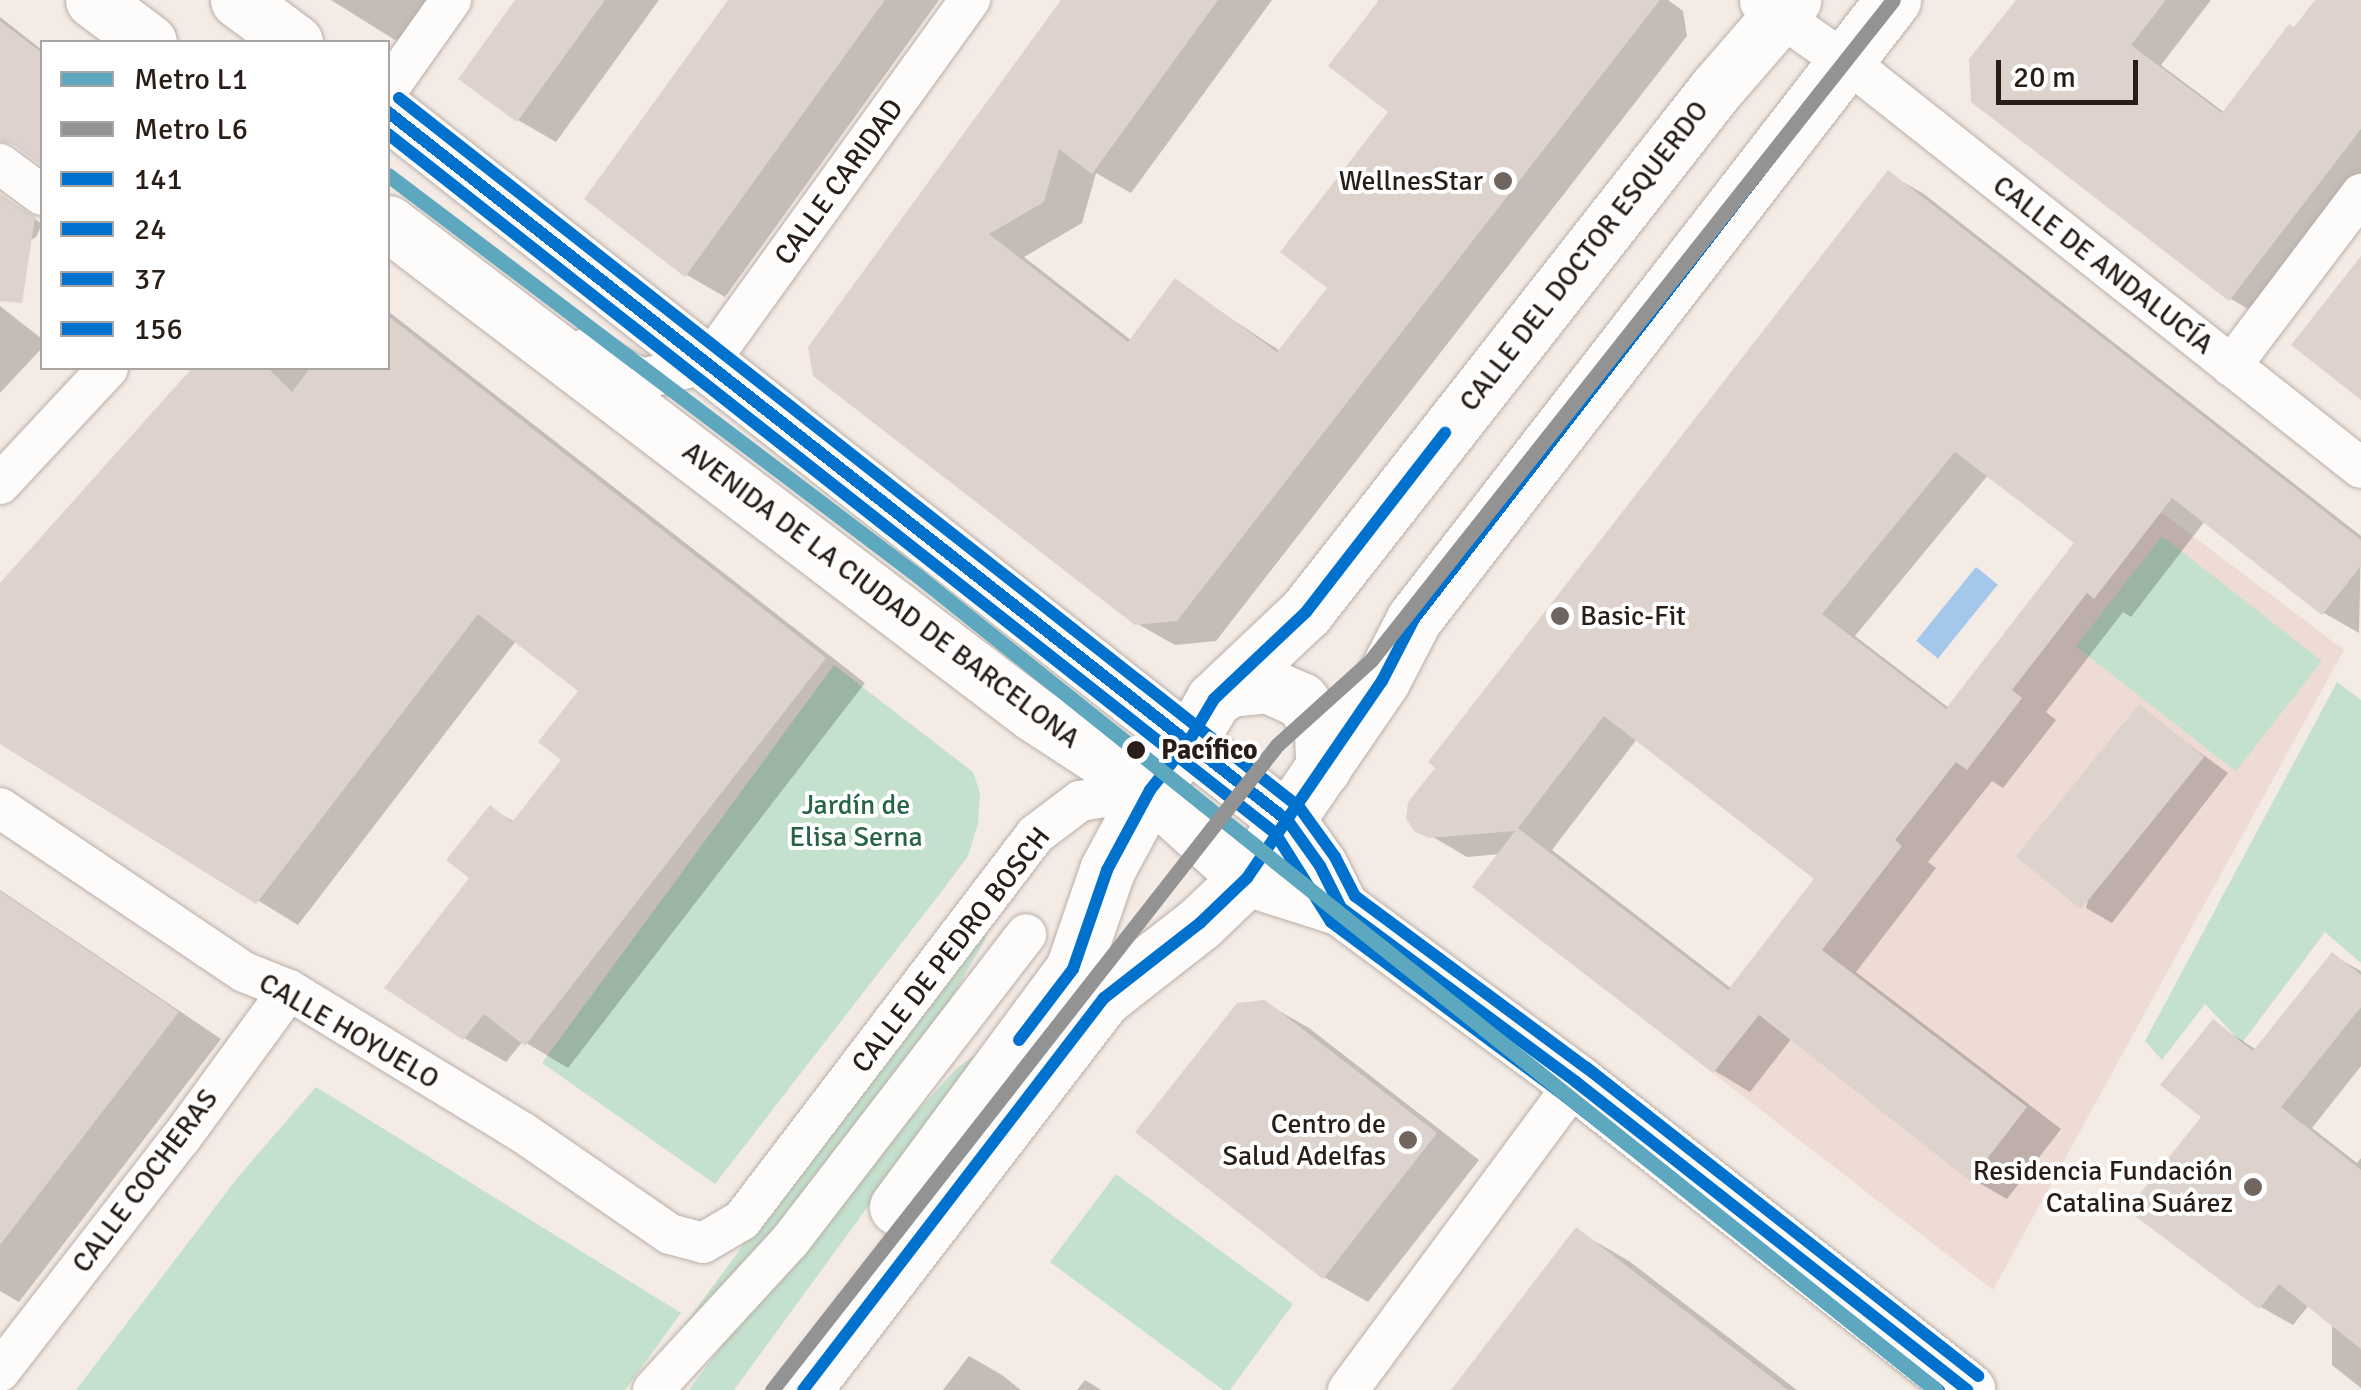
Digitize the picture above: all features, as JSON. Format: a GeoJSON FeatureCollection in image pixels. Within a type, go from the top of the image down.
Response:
{"type":"FeatureCollection","features":[{"type":"Feature","properties":{"kind":"main road"},"geometry":{"type":"LineString","coordinates":[[93,0],[146,40]]}},
{"type":"Feature","properties":{"kind":"main road"},"geometry":{"type":"LineString","coordinates":[[238,0],[291,40]]}},
{"type":"Feature","properties":{"kind":"main road"},"geometry":{"type":"LineString","coordinates":[[763,1390],[1089,983],[1200,923],[1247,878],[1382,680],[1414,619],[1893,0]]}},
{"type":"Feature","properties":{"kind":"main road","name":"CALLE DEL DOCTOR ESQUERDO"},"geometry":{"type":"LineString","coordinates":[[1150,790],[1201,720],[1306,612],[1716,90],[1776,5]]}},
{"type":"Feature","properties":{"kind":"main road","name":"AVENIDA DE LA CIUDAD DE BARCELONA"},"geometry":{"type":"LineString","coordinates":[[390,114],[708,363],[1201,720],[1288,821],[1320,866],[1341,908]]}},
{"type":"Feature","properties":{"kind":"main road","name":"AVENIDA DE LA CIUDAD DE BARCELONA"},"geometry":{"type":"LineString","coordinates":[[390,225],[1034,714],[1150,790],[1247,878],[1296,898],[1341,908],[1576,1082],[1968,1390]]}},
{"type":"Feature","properties":{"kind":"main road"},"geometry":{"type":"LineString","coordinates":[[1201,720],[1248,684],[1266,685],[1301,700],[1322,730],[1323,768]]}},
{"type":"Feature","properties":{"kind":"main road"},"geometry":{"type":"LineString","coordinates":[[804,1390],[1089,983],[1107,870],[1150,790]]}},
{"type":"Feature","properties":{"kind":"main road"},"geometry":{"type":"LineString","coordinates":[[1107,870],[1112,904],[1138,929],[1172,934],[1200,923]]}},
{"type":"Feature","properties":{"kind":"street"},"geometry":{"type":"LineString","coordinates":[[390,86],[450,0]]}},
{"type":"Feature","properties":{"kind":"street","name":"CALLE CARIDAD"},"geometry":{"type":"LineString","coordinates":[[708,363],[970,0]]}},
{"type":"Feature","properties":{"kind":"street","name":"CALLE DE ANDALUCÍA"},"geometry":{"type":"LineString","coordinates":[[1776,5],[2361,468]]}},
{"type":"Feature","properties":{"kind":"street"},"geometry":{"type":"LineString","coordinates":[[0,164],[40,194]]}},
{"type":"Feature","properties":{"kind":"street"},"geometry":{"type":"LineString","coordinates":[[2231,366],[2361,194]]}},
{"type":"Feature","properties":{"kind":"street","name":"AVENIDA DE LA CIUDAD DE BARCELONA"},"geometry":{"type":"LineString","coordinates":[[480,293],[642,380],[708,363]]}},
{"type":"Feature","properties":{"kind":"street"},"geometry":{"type":"LineString","coordinates":[[0,484],[106,370]]}},
{"type":"Feature","properties":{"kind":"street","name":"CALLE DE PEDRO BOSCH"},"geometry":{"type":"LineString","coordinates":[[703,1242],[742,1220],[1035,835],[1080,802],[1150,790]]}},
{"type":"Feature","properties":{"kind":"street","name":"CALLE HOYUELO"},"geometry":{"type":"LineString","coordinates":[[0,808],[244,972],[288,990],[522,1132],[670,1234],[703,1242]]}},
{"type":"Feature","properties":{"kind":"street","name":"CALLE DE PEDRO BOSCH"},"geometry":{"type":"LineString","coordinates":[[654,1390],[790,1241],[1026,934]]}},
{"type":"Feature","properties":{"kind":"street","name":"CALLE COCHERAS"},"geometry":{"type":"LineString","coordinates":[[0,1371],[181,1138],[288,990]]}},
{"type":"Feature","properties":{"kind":"street"},"geometry":{"type":"LineString","coordinates":[[1348,1390],[1576,1082]]}},
{"type":"Feature","properties":{"kind":"shaded area"},"geometry":{"type":"Polygon","coordinates":[[[2121,482],[2344,650],[1993,1290],[1682,1049],[2121,482]]]}},
{"type":"Feature","properties":{"kind":"green space"},"geometry":{"type":"Polygon","coordinates":[[[2162,536],[2322,661],[2236,771],[2076,646],[2162,536]]]}},
{"type":"Feature","properties":{"kind":"green space","name":"Jardín de Elisa Serna"},"geometry":{"type":"Polygon","coordinates":[[[834,665],[973,772],[980,793],[978,824],[968,856],[715,1184],[542,1063],[834,665]]]}},
{"type":"Feature","properties":{"kind":"green space"},"geometry":{"type":"Polygon","coordinates":[[[2337,682],[2361,700],[2361,963],[2325,932],[2242,1043],[2205,1004],[2162,1060],[2145,1041],[2337,682]]]}},
{"type":"Feature","properties":{"kind":"green space"},"geometry":{"type":"Polygon","coordinates":[[[988,923],[985,940],[944,1011],[827,1176],[659,1360],[976,926],[988,923]]]}},
{"type":"Feature","properties":{"kind":"green space"},"geometry":{"type":"Polygon","coordinates":[[[983,1049],[734,1390],[689,1390],[759,1295],[865,1167],[956,1069],[983,1049]]]}},
{"type":"Feature","properties":{"kind":"green space"},"geometry":{"type":"Polygon","coordinates":[[[316,1087],[681,1313],[625,1390],[76,1390],[238,1177],[316,1087]]]}},
{"type":"Feature","properties":{"kind":"green space"},"geometry":{"type":"Polygon","coordinates":[[[1116,1174],[1293,1304],[1230,1390],[1223,1390],[1050,1262],[1116,1174]]]}},
{"type":"Feature","properties":{"kind":"water"},"geometry":{"type":"Polygon","coordinates":[[[1976,567],[1998,585],[1938,658],[1916,641],[1976,567]]]}},
{"type":"Feature","properties":{"kind":"building"},"geometry":{"type":"Polygon","coordinates":[[[515,0],[605,0],[517,122],[458,79],[515,0]]]}},
{"type":"Feature","properties":{"kind":"building"},"geometry":{"type":"Polygon","coordinates":[[[728,0],[885,0],[685,277],[584,199],[728,0]]]}},
{"type":"Feature","properties":{"kind":"building"},"geometry":{"type":"Polygon","coordinates":[[[1061,0],[1218,0],[1092,174],[1059,149],[1044,202],[989,234],[1128,342],[1175,278],[1277,352],[1327,288],[1280,252],[1388,112],[1328,66],[1379,0],[1660,0],[1177,621],[1135,625],[813,376],[808,347],[1061,0]]]}},
{"type":"Feature","properties":{"kind":"building"},"geometry":{"type":"Polygon","coordinates":[[[2016,0],[2166,0],[2131,45],[2222,113],[2289,24],[2294,27],[2315,0],[2361,0],[2361,129],[2229,301],[1971,102],[1969,59],[2016,0]]]}},
{"type":"Feature","properties":{"kind":"building"},"geometry":{"type":"Polygon","coordinates":[[[0,21],[40,51],[40,164],[14,145],[0,141],[0,21]]]}},
{"type":"Feature","properties":{"kind":"building"},"geometry":{"type":"Polygon","coordinates":[[[1888,170],[2361,540],[2361,566],[2322,615],[2172,498],[2094,599],[2087,593],[2012,690],[2022,698],[1967,770],[1956,762],[1895,840],[1902,846],[1822,950],[2027,1107],[1970,1181],[1759,1015],[1713,1073],[1472,887],[1515,831],[1429,838],[1415,832],[1406,819],[1408,802],[1435,768],[1428,762],[1888,170]],[[1955,452],[1822,614],[1946,709],[2074,543],[1955,452]],[[1604,716],[1518,828],[1728,990],[1814,879],[1604,716]]]}},
{"type":"Feature","properties":{"kind":"building"},"geometry":{"type":"Polygon","coordinates":[[[0,194],[35,217],[22,303],[0,301],[0,194]]]}},
{"type":"Feature","properties":{"kind":"building"},"geometry":{"type":"Polygon","coordinates":[[[2361,256],[2361,400],[2291,345],[2361,256]]]}},
{"type":"Feature","properties":{"kind":"building"},"geometry":{"type":"Polygon","coordinates":[[[390,318],[826,658],[525,1046],[484,1014],[463,1040],[384,988],[469,878],[446,860],[490,805],[512,822],[561,760],[538,742],[578,691],[478,614],[256,904],[0,744],[0,583],[190,370],[270,370],[292,392],[308,370],[390,370],[390,318]]]}},
{"type":"Feature","properties":{"kind":"building"},"geometry":{"type":"Polygon","coordinates":[[[2139,704],[2204,757],[2081,909],[2016,856],[2139,704]]]}},
{"type":"Feature","properties":{"kind":"building"},"geometry":{"type":"Polygon","coordinates":[[[0,891],[179,1012],[0,1245],[0,891]]]}},
{"type":"Feature","properties":{"kind":"building","name":"Residencia Fundación Catalina Suárez"},"geometry":{"type":"Polygon","coordinates":[[[2332,952],[2361,975],[2361,1007],[2281,1107],[2361,1170],[2361,1349],[2279,1284],[2259,1309],[2127,1210],[2201,1117],[2160,1085],[2213,1019],[2253,1051],[2332,952]]]}},
{"type":"Feature","properties":{"kind":"building"},"geometry":{"type":"Polygon","coordinates":[[[1265,1000],[1437,1133],[1323,1279],[1135,1132],[1237,1003],[1265,1000]]]}},
{"type":"Feature","properties":{"kind":"building"},"geometry":{"type":"Polygon","coordinates":[[[1576,1227],[1788,1390],[1451,1390],[1576,1227]]]}},
{"type":"Feature","properties":{"kind":"metro line","name":"L6"},"geometry":{"type":"LineString","coordinates":[[772,1390],[1277,745],[1371,660],[1893,0]]}},
{"type":"Feature","properties":{"kind":"metro line","name":"L1"},"geometry":{"type":"LineString","coordinates":[[390,177],[918,576],[1936,1390]]}},
{"type":"Feature","properties":{"kind":"transit line","name":"156"},"geometry":{"type":"LineString","coordinates":[[803,1390],[1104,998],[1200,923],[1247,878],[1382,681],[1414,619],[1893,0]]}},
{"type":"Feature","properties":{"kind":"transit line","name":"37"},"geometry":{"type":"LineString","coordinates":[[399,98],[1299,807],[1335,857],[1355,896],[1587,1068],[1978,1376]]}},
{"type":"Feature","properties":{"kind":"transit line","name":"141"},"geometry":{"type":"LineString","coordinates":[[390,114],[1288,821],[1320,866],[1341,908],[1576,1082],[1967,1390]]}},
{"type":"Feature","properties":{"kind":"transit line","name":"24"},"geometry":{"type":"LineString","coordinates":[[390,136],[1275,833],[1331,922],[1565,1096],[1939,1390]]}},
{"type":"Feature","properties":{"kind":"transit line","name":"156"},"geometry":{"type":"LineString","coordinates":[[1019,1040],[1073,969],[1107,870],[1150,790],[1189,741],[1214,699],[1306,612],[1445,433]]}},
{"type":"Feature","properties":{"kind":"place","name":"WellnesStar"},"geometry":{"type":"Point","coordinates":[1503,181]}},
{"type":"Feature","properties":{"kind":"place","name":"Basic-Fit"},"geometry":{"type":"Point","coordinates":[1560,616]}},
{"type":"Feature","properties":{"kind":"place","name":"Pacífico"},"geometry":{"type":"Point","coordinates":[1136,750]}},
{"type":"Feature","properties":{"kind":"place","name":"Centro de Salud Adelfas"},"geometry":{"type":"Point","coordinates":[1408,1140]}},
{"type":"Feature","properties":{"kind":"place","name":"Residencia Fundación Catalina Suárez"},"geometry":{"type":"Point","coordinates":[2253,1187]}}]}
